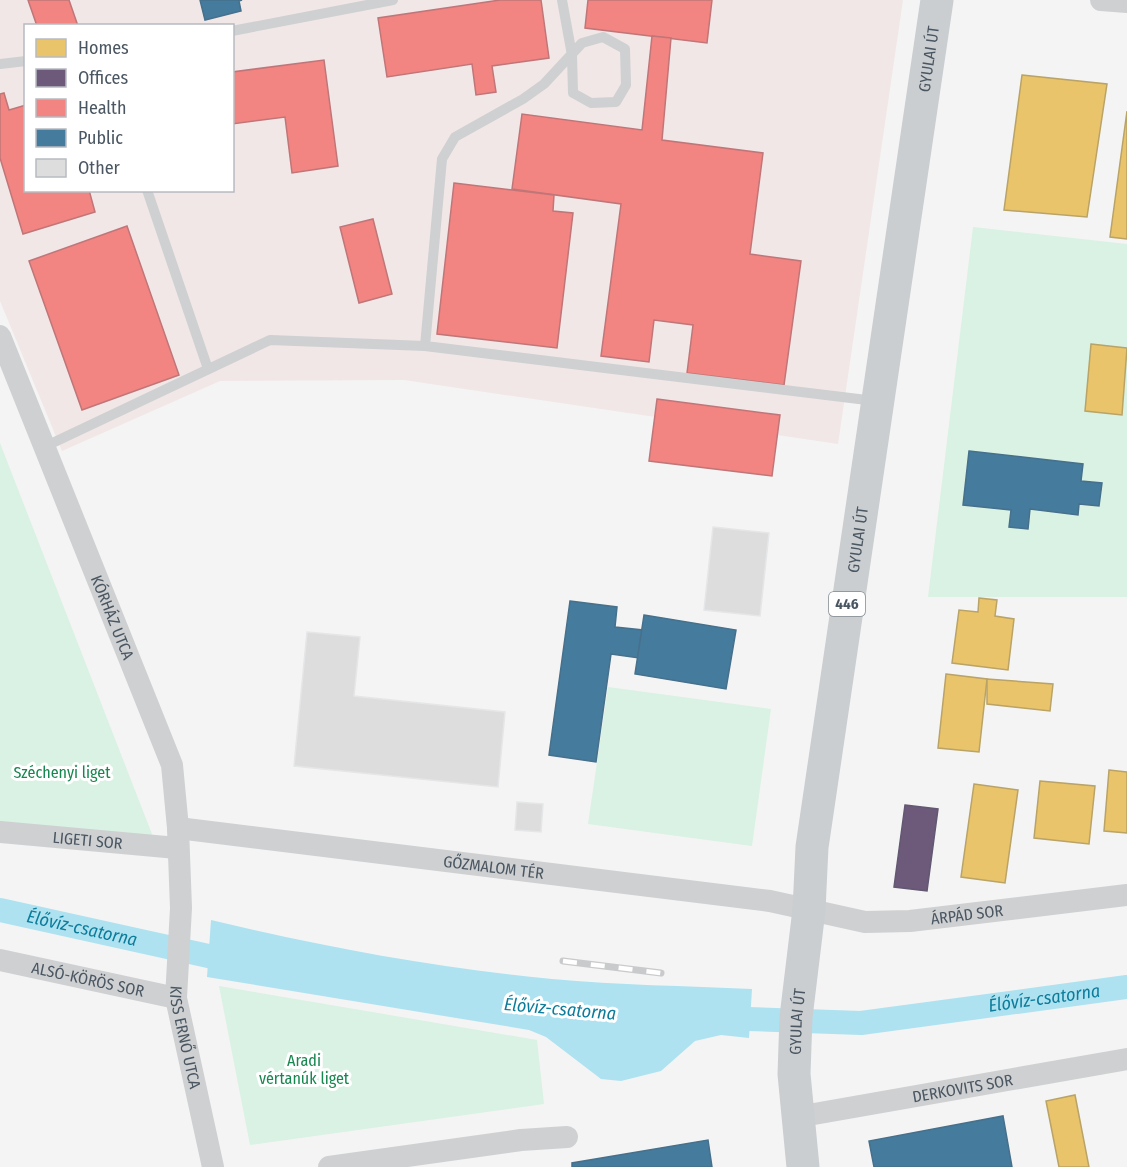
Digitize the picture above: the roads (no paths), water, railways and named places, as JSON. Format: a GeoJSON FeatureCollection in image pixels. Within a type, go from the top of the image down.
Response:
{"type":"FeatureCollection","features":[{"type":"Feature","properties":{"kind":"main road","name":"GYULAI ÚT"},"geometry":{"type":"LineString","coordinates":[[797,1117],[794,1074],[796,1017],[809,910],[812,847],[937,0]]}},
{"type":"Feature","properties":{"kind":"main road","name":"446"},"geometry":{"type":"LineString","coordinates":[[797,1117],[803,1167]]}},
{"type":"Feature","properties":{"kind":"street"},"geometry":{"type":"LineString","coordinates":[[1101,0],[1127,2]]}},
{"type":"Feature","properties":{"kind":"street","name":"KÓRHÁZ UTCA"},"geometry":{"type":"LineString","coordinates":[[0,336],[172,765],[181,908]]}},
{"type":"Feature","properties":{"kind":"street","name":"LIGETI SOR"},"geometry":{"type":"LineString","coordinates":[[0,832],[178,838]]}},
{"type":"Feature","properties":{"kind":"street","name":"GŐZMALOM TÉR"},"geometry":{"type":"LineString","coordinates":[[178,838],[770,901],[809,910]]}},
{"type":"Feature","properties":{"kind":"street","name":"ÁRPÁD SOR"},"geometry":{"type":"LineString","coordinates":[[809,910],[865,922],[910,921],[1127,895]]}},
{"type":"Feature","properties":{"kind":"street","name":"KISS ERNŐ UTCA"},"geometry":{"type":"LineString","coordinates":[[181,908],[176,999],[213,1167]]}},
{"type":"Feature","properties":{"kind":"street","name":"ALSÓ-KÖRÖS SOR"},"geometry":{"type":"LineString","coordinates":[[0,960],[176,999]]}},
{"type":"Feature","properties":{"kind":"street","name":"DERKOVITS SOR"},"geometry":{"type":"LineString","coordinates":[[797,1117],[1127,1059]]}},
{"type":"Feature","properties":{"kind":"street"},"geometry":{"type":"LineString","coordinates":[[329,1167],[520,1140],[567,1137]]}},
{"type":"Feature","properties":{"kind":"lane"},"geometry":{"type":"LineString","coordinates":[[234,31],[393,0]]}},
{"type":"Feature","properties":{"kind":"lane"},"geometry":{"type":"LineString","coordinates":[[425,346],[442,159],[455,137],[523,99],[544,84],[572,55],[582,43],[603,37],[626,49],[626,86],[616,102],[591,103],[573,93],[572,55],[562,0]]}},
{"type":"Feature","properties":{"kind":"lane"},"geometry":{"type":"LineString","coordinates":[[0,64],[24,61]]}},
{"type":"Feature","properties":{"kind":"lane"},"geometry":{"type":"LineString","coordinates":[[148,192],[208,369]]}},
{"type":"Feature","properties":{"kind":"lane"},"geometry":{"type":"LineString","coordinates":[[44,447],[270,340],[425,346],[877,401]]}},
{"type":"Feature","properties":{"kind":"water"},"geometry":{"type":"Polygon","coordinates":[[[211,920],[338,948],[466,969],[577,981],[752,989],[749,1038],[721,1035],[695,1041],[661,1071],[621,1081],[601,1079],[546,1037],[529,1030],[207,977],[211,920]]]}},
{"type":"Feature","properties":{"kind":"waterway","name":"Élővíz-csatorna"},"geometry":{"type":"LineString","coordinates":[[0,910],[240,963]]}},
{"type":"Feature","properties":{"kind":"waterway","name":"Élővíz-csatorna"},"geometry":{"type":"LineString","coordinates":[[718,1018],[861,1023],[1127,987]]}},
{"type":"Feature","properties":{"kind":"railway"},"geometry":{"type":"LineString","coordinates":[[563,961],[661,973]]}},
{"type":"Feature","properties":{"kind":"park label","name":"Széchenyi liget"},"geometry":{"type":"Point","coordinates":[62,772]}},
{"type":"Feature","properties":{"kind":"park label","name":"Aradi vértanúk liget"},"geometry":{"type":"Point","coordinates":[304,1069]}}]}
